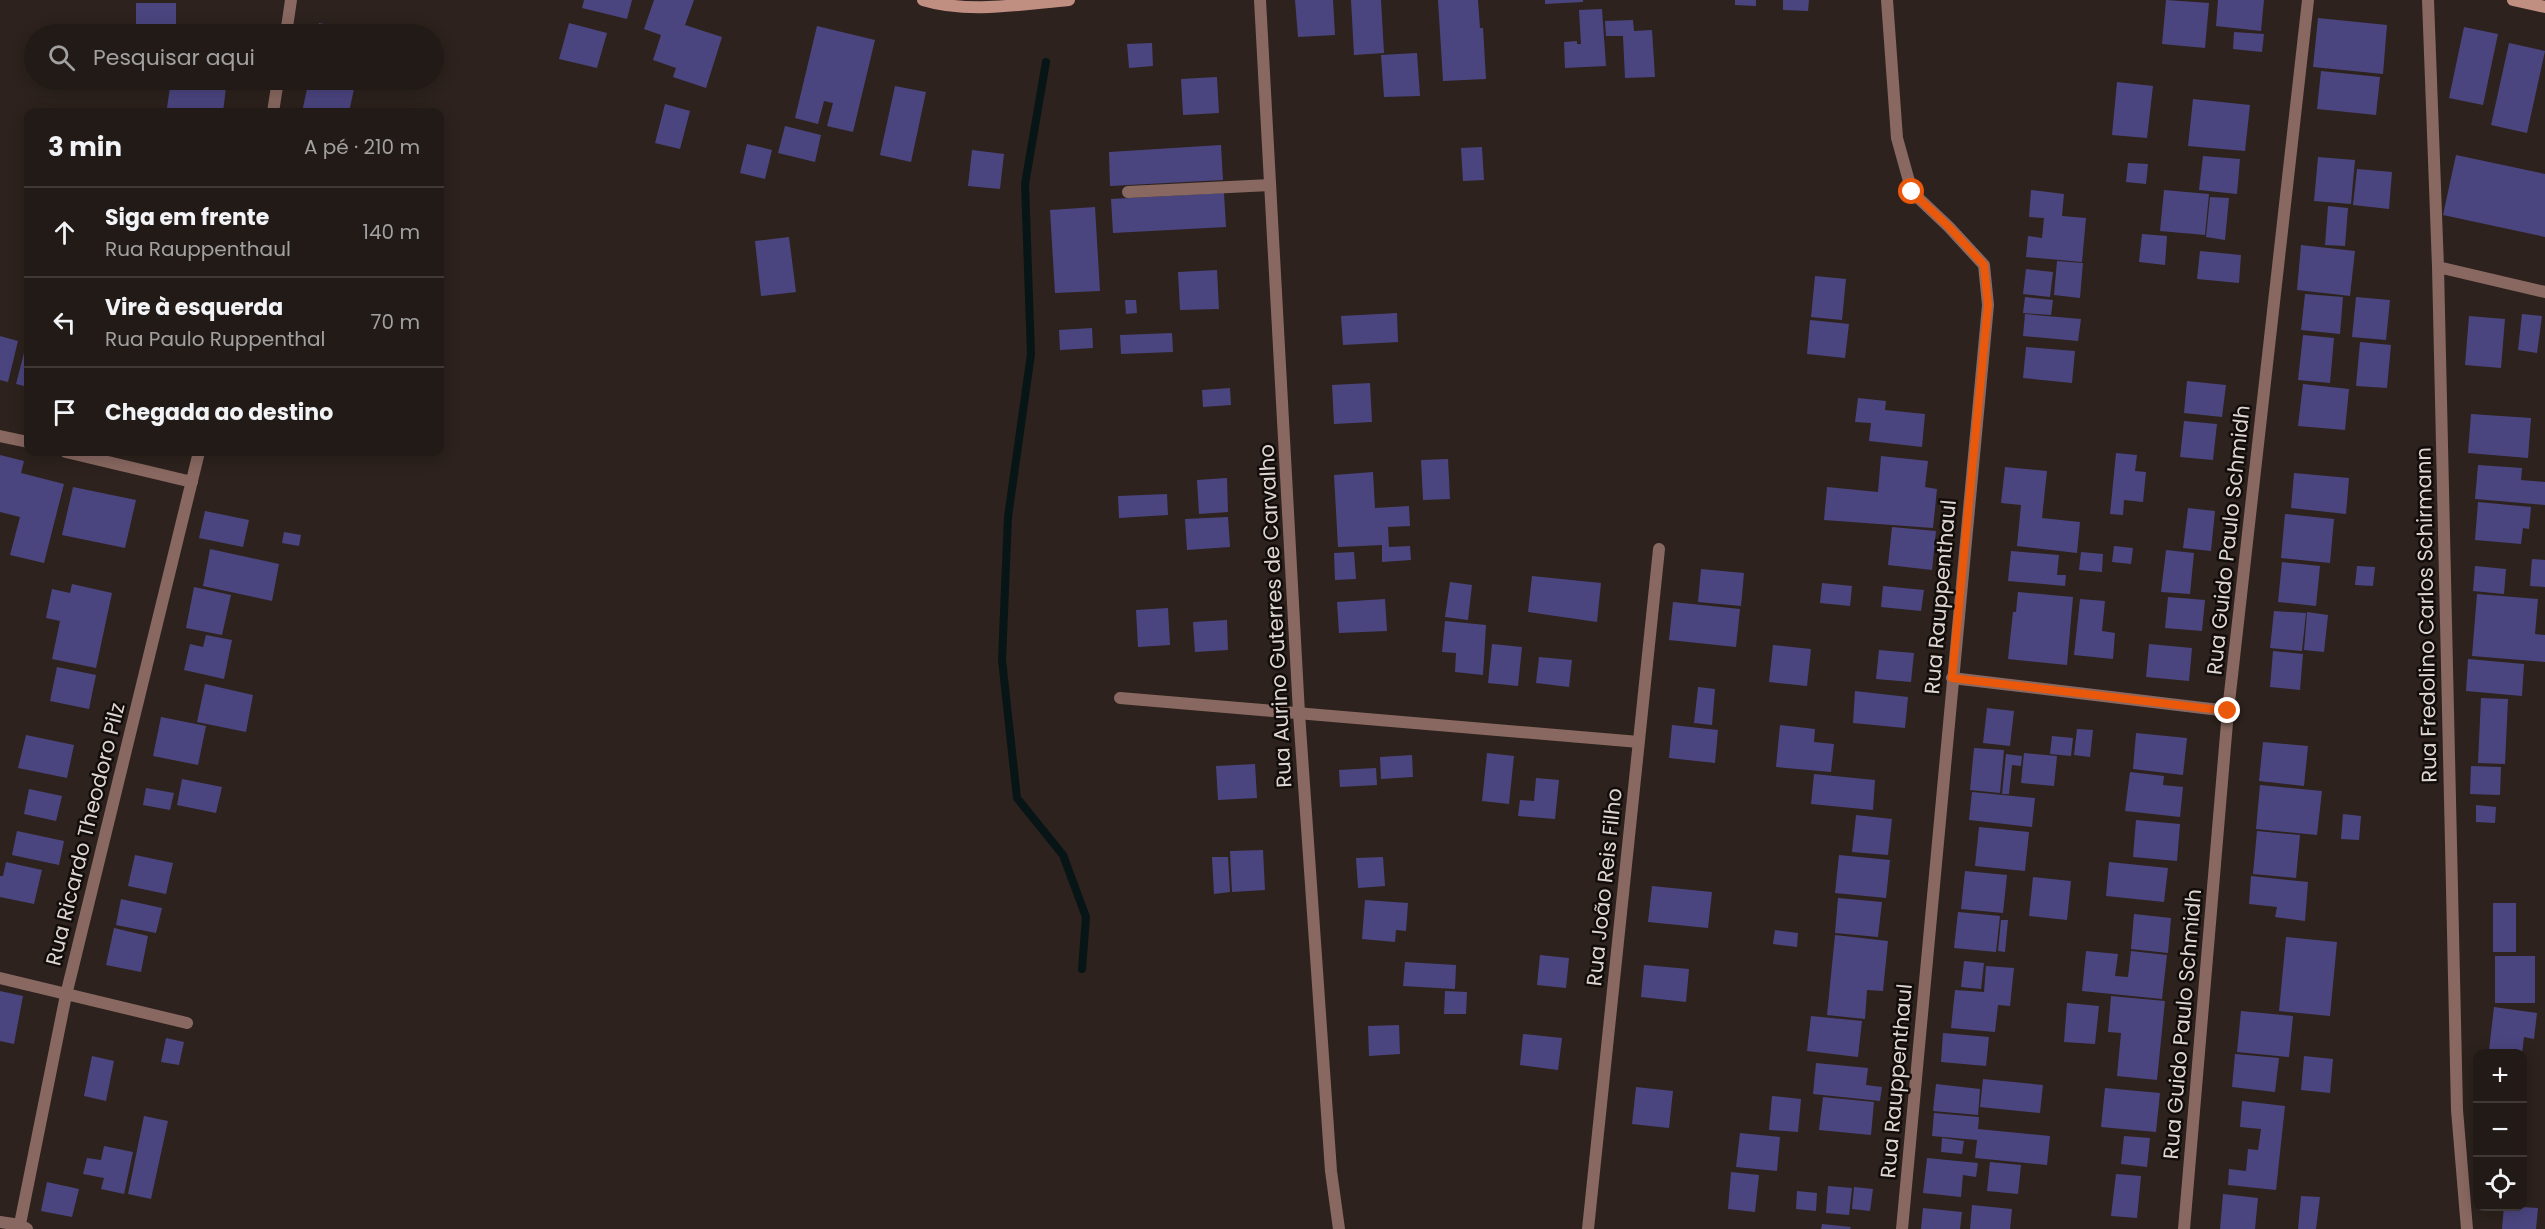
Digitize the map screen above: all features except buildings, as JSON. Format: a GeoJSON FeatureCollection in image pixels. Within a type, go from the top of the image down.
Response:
{"type":"FeatureCollection","features":[{"type":"Feature","properties":{"kind":"main road"},"geometry":{"type":"LineString","coordinates":[[923,0],[934,3],[997,7],[1069,0]]}},
{"type":"Feature","properties":{"kind":"main road"},"geometry":{"type":"LineString","coordinates":[[2513,0],[2545,7]]}},
{"type":"Feature","properties":{"kind":"street"},"geometry":{"type":"LineString","coordinates":[[287,24],[291,0]]}},
{"type":"Feature","properties":{"kind":"street","name":"Rua Aurino Guterres de Carvalho"},"geometry":{"type":"LineString","coordinates":[[1260,0],[1299,713],[1331,1171],[1339,1229]]}},
{"type":"Feature","properties":{"kind":"street","name":"Rua Rauppenthaul"},"geometry":{"type":"LineString","coordinates":[[1887,0],[1897,138],[1912,192],[1984,265],[1988,305],[1902,1229]]}},
{"type":"Feature","properties":{"kind":"street","name":"Rua Guido Paulo Schmidh"},"geometry":{"type":"LineString","coordinates":[[2184,1229],[2228,711],[2308,0]]}},
{"type":"Feature","properties":{"kind":"street","name":"Rua Fredolino Carlos Schirmann"},"geometry":{"type":"LineString","coordinates":[[2428,0],[2438,267],[2457,1110],[2467,1229]]}},
{"type":"Feature","properties":{"kind":"street"},"geometry":{"type":"LineString","coordinates":[[274,108],[276,90]]}},
{"type":"Feature","properties":{"kind":"street"},"geometry":{"type":"LineString","coordinates":[[1128,192],[1270,185]]}},
{"type":"Feature","properties":{"kind":"street"},"geometry":{"type":"LineString","coordinates":[[2438,267],[2545,292]]}},
{"type":"Feature","properties":{"kind":"street"},"geometry":{"type":"LineString","coordinates":[[0,435],[24,441]]}},
{"type":"Feature","properties":{"kind":"street"},"geometry":{"type":"LineString","coordinates":[[83,456],[192,482]]}},
{"type":"Feature","properties":{"kind":"street","name":"Rua Ricardo Theodoro Pilz"},"geometry":{"type":"LineString","coordinates":[[22,1228],[66,995],[198,456]]}},
{"type":"Feature","properties":{"kind":"street","name":"Rua João Reis Filho"},"geometry":{"type":"LineString","coordinates":[[1588,1229],[1659,549]]}},
{"type":"Feature","properties":{"kind":"street"},"geometry":{"type":"LineString","coordinates":[[1952,678],[2228,711]]}},
{"type":"Feature","properties":{"kind":"street"},"geometry":{"type":"LineString","coordinates":[[1120,698],[1639,742]]}},
{"type":"Feature","properties":{"kind":"street"},"geometry":{"type":"LineString","coordinates":[[0,978],[188,1023]]}},
{"type":"Feature","properties":{"kind":"street"},"geometry":{"type":"LineString","coordinates":[[0,1222],[22,1228]]}},
{"type":"Feature","properties":{"kind":"waterway"},"geometry":{"type":"LineString","coordinates":[[1046,62],[1025,184],[1031,354],[1008,517],[1002,660],[1017,798],[1063,855],[1086,917],[1082,969]]}},
{"type":"Feature","properties":{"kind":"route"},"geometry":{"type":"LineString","coordinates":[[1912,192],[1984,265],[1988,305],[1952,678],[2228,711]]}}]}
